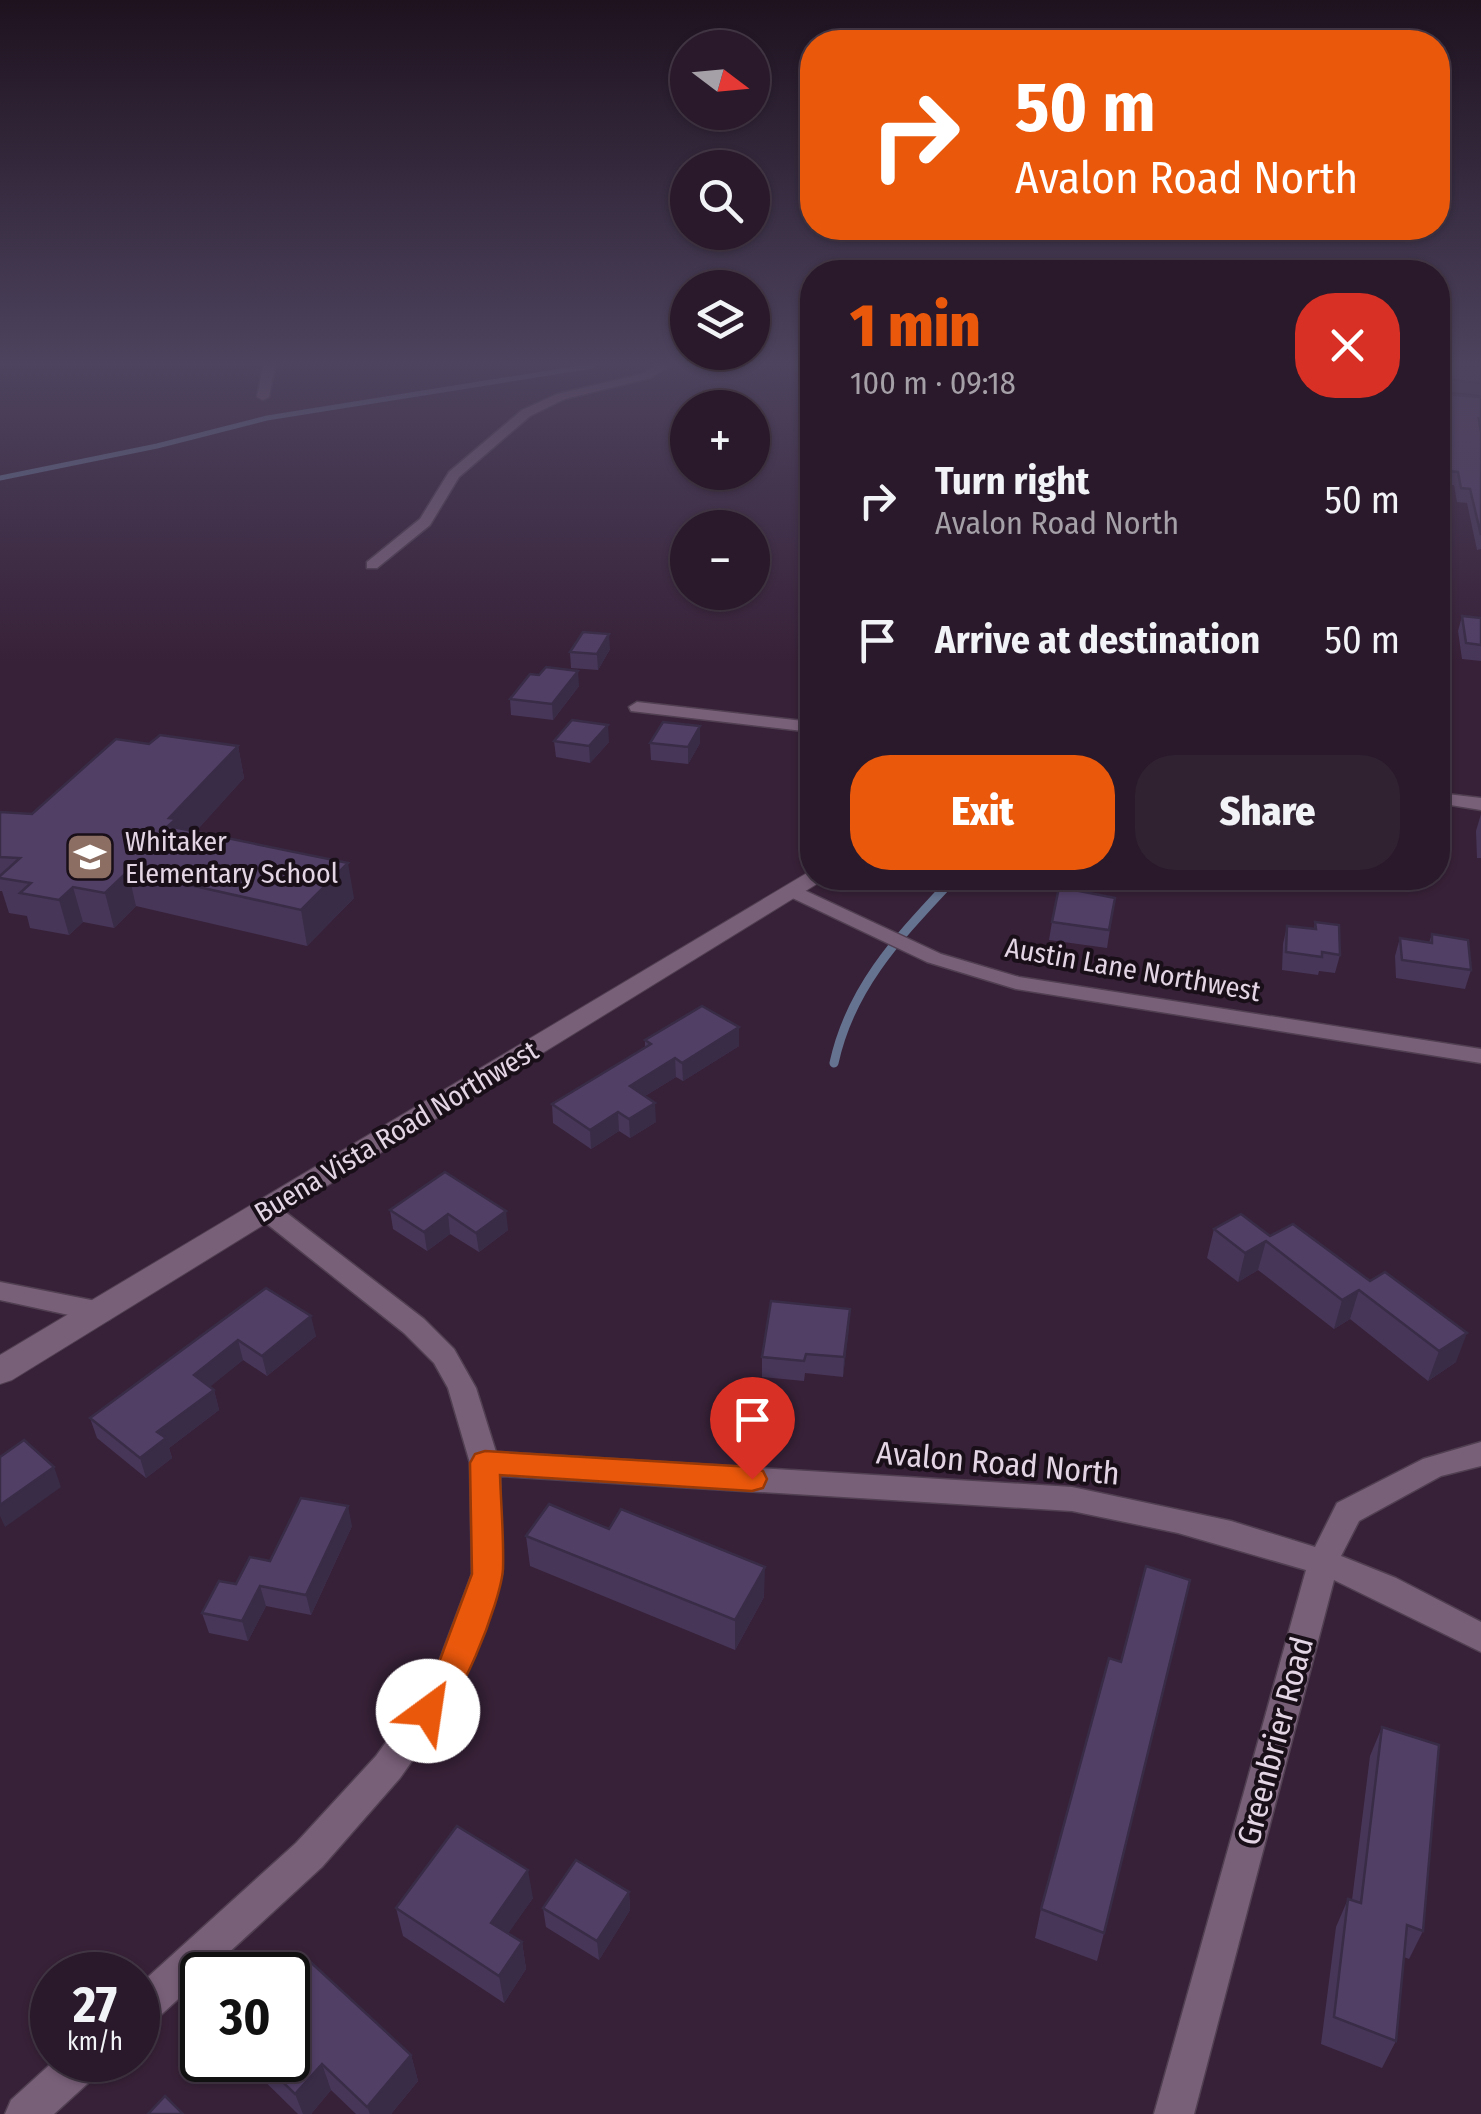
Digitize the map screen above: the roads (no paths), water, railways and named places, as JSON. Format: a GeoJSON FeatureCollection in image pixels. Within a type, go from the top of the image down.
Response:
{"type":"FeatureCollection","features":[{"type":"Feature","properties":{"kind":"street"},"geometry":{"type":"LineString","coordinates":[[372,564],[426,522],[454,475],[466,465]]}},
{"type":"Feature","properties":{"kind":"street"},"geometry":{"type":"LineString","coordinates":[[638,707],[800,726]]}},
{"type":"Feature","properties":{"kind":"street"},"geometry":{"type":"LineString","coordinates":[[1450,800],[1481,804]]}},
{"type":"Feature","properties":{"kind":"street","name":"Buena Vista Road Northwest"},"geometry":{"type":"LineString","coordinates":[[0,1371],[800,884]]}},
{"type":"Feature","properties":{"kind":"street","name":"Austin Lane Northwest"},"geometry":{"type":"LineString","coordinates":[[814,890],[934,958],[1016,983],[1481,1056]]}},
{"type":"Feature","properties":{"kind":"street"},"geometry":{"type":"LineString","coordinates":[[160,1991],[308,1854],[388,1767],[448,1683],[487,1574],[485,1463],[462,1388],[444,1356],[414,1326],[266,1210]]}},
{"type":"Feature","properties":{"kind":"street"},"geometry":{"type":"LineString","coordinates":[[0,1291],[101,1312]]}},
{"type":"Feature","properties":{"kind":"street","name":"Greenbrier Road"},"geometry":{"type":"LineString","coordinates":[[1174,2114],[1324,1560],[1348,1512],[1433,1466],[1481,1454]]}},
{"type":"Feature","properties":{"kind":"street","name":"Avalon Road North"},"geometry":{"type":"LineString","coordinates":[[485,1463],[1072,1499],[1168,1516],[1324,1560],[1481,1638]]}},
{"type":"Feature","properties":{"kind":"street"},"geometry":{"type":"LineString","coordinates":[[24,2114],[60,2082]]}},
{"type":"Feature","properties":{"kind":"waterway"},"geometry":{"type":"LineString","coordinates":[[0,478],[65,465]]}},
{"type":"Feature","properties":{"kind":"waterway"},"geometry":{"type":"LineString","coordinates":[[834,1063],[852,1009],[865,985],[897,941],[943,890]]}},
{"type":"Feature","properties":{"kind":"place","name":"Whitaker Elementary School"},"geometry":{"type":"Point","coordinates":[90,857]}}]}
